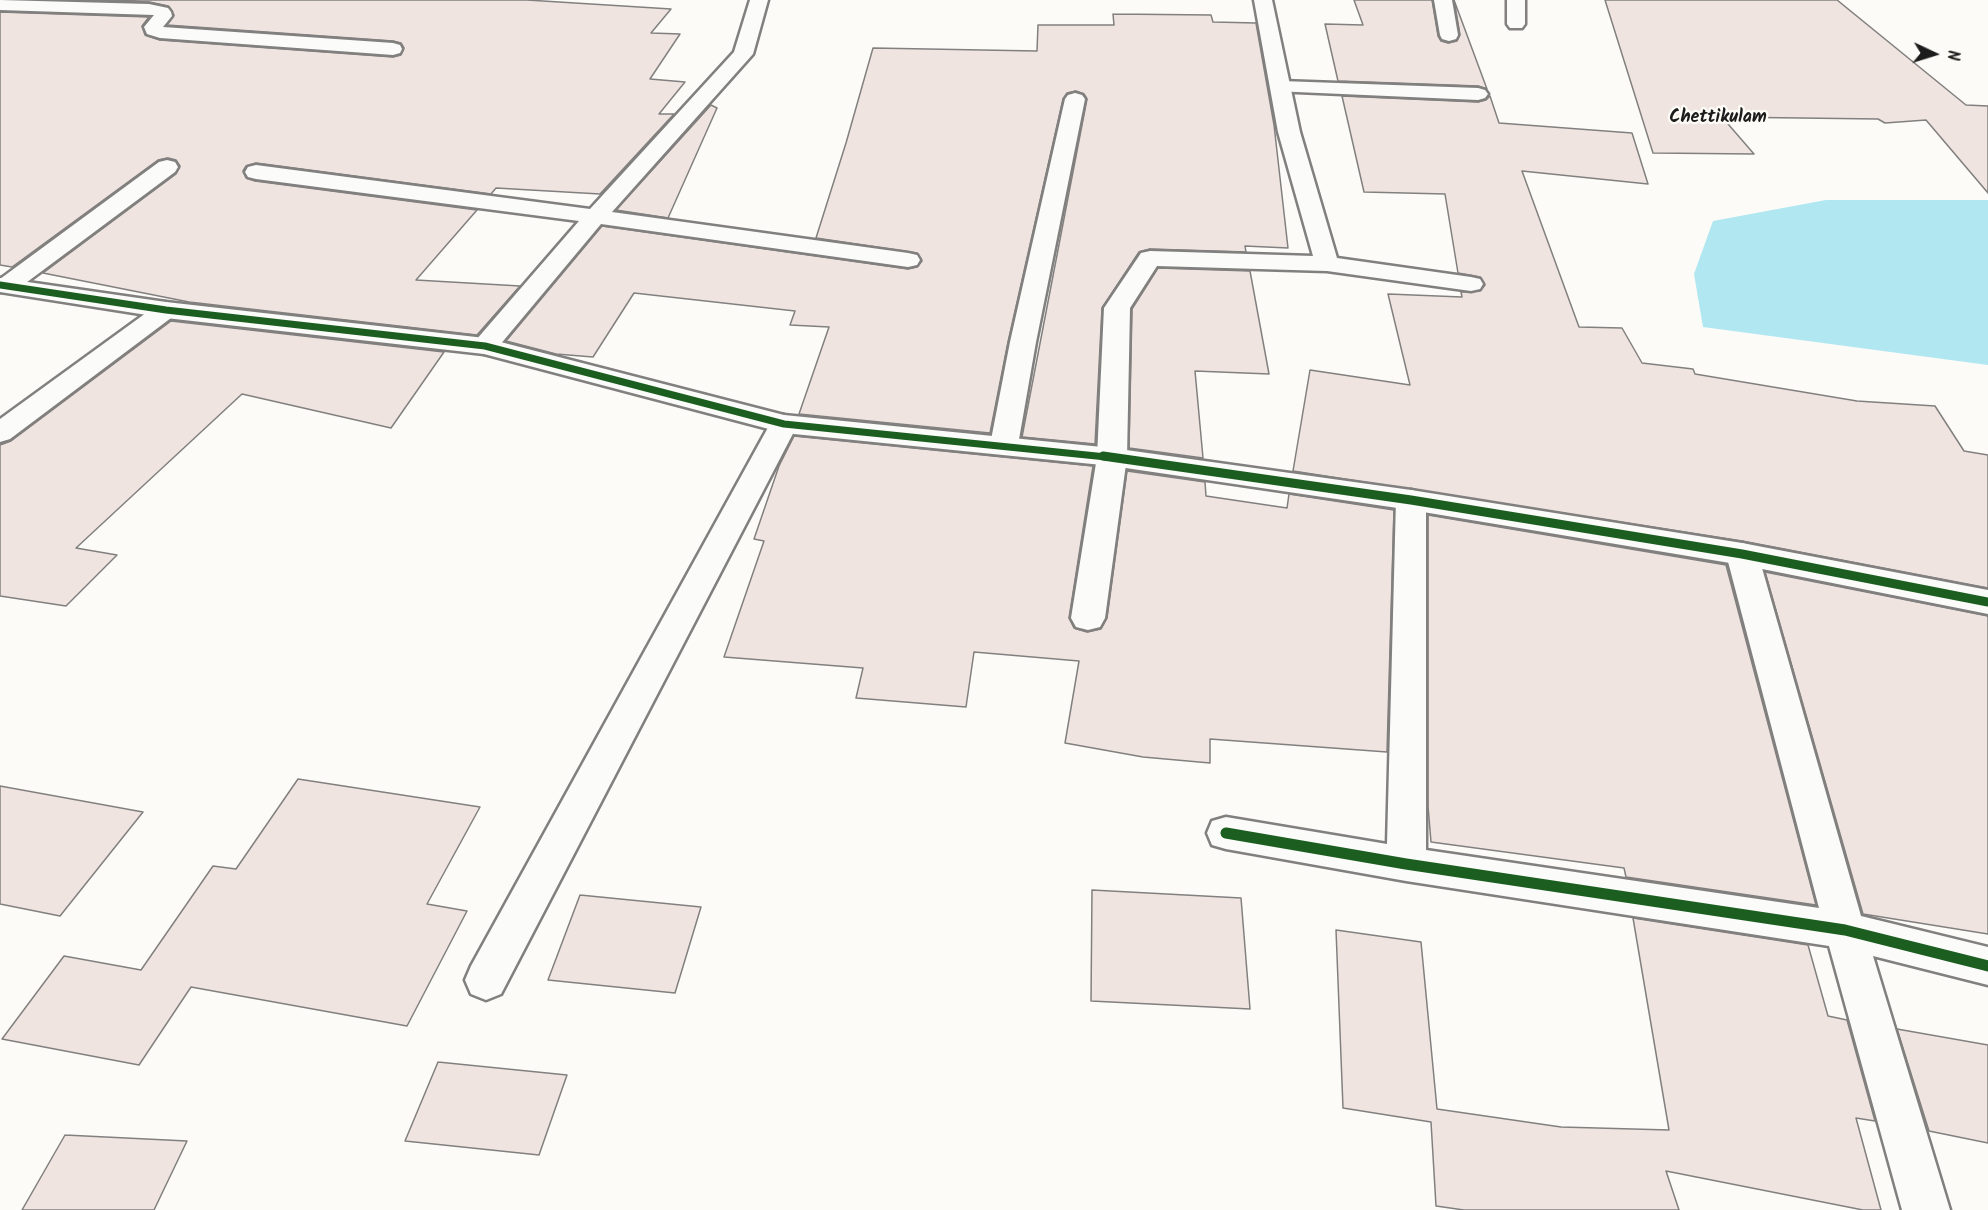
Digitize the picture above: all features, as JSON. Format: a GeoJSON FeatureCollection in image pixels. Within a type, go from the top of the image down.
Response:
{"type":"FeatureCollection","features":[{"type":"Feature","properties":{"kind":"street"},"geometry":{"type":"LineString","coordinates":[[485,346],[596,217],[743,54],[759,0]]}},
{"type":"Feature","properties":{"kind":"street"},"geometry":{"type":"LineString","coordinates":[[1263,0],[1289,132],[1327,264]]}},
{"type":"Feature","properties":{"kind":"street"},"geometry":{"type":"LineString","coordinates":[[1443,0],[1449,35]]}},
{"type":"Feature","properties":{"kind":"street"},"geometry":{"type":"LineString","coordinates":[[1516,0],[1516,24]]}},
{"type":"Feature","properties":{"kind":"street"},"geometry":{"type":"LineString","coordinates":[[0,4],[150,9],[162,12],[163,16],[153,27],[154,30],[160,32],[393,49]]}},
{"type":"Feature","properties":{"kind":"street"},"geometry":{"type":"LineString","coordinates":[[1281,87],[1478,94]]}},
{"type":"Feature","properties":{"kind":"street"},"geometry":{"type":"LineString","coordinates":[[1004,445],[1023,342],[1075,99]]}},
{"type":"Feature","properties":{"kind":"street"},"geometry":{"type":"LineString","coordinates":[[3,285],[167,168]]}},
{"type":"Feature","properties":{"kind":"street"},"geometry":{"type":"LineString","coordinates":[[256,172],[908,260]]}},
{"type":"Feature","properties":{"kind":"street"},"geometry":{"type":"LineString","coordinates":[[1088,618],[1112,457],[1117,308],[1150,258],[1327,264],[1470,284]]}},
{"type":"Feature","properties":{"kind":"street"},"geometry":{"type":"LineString","coordinates":[[3,285],[166,310],[485,346],[784,424],[1112,457],[1411,500],[1742,554],[1988,602]]}},
{"type":"Feature","properties":{"kind":"street"},"geometry":{"type":"LineString","coordinates":[[0,433],[166,310]]}},
{"type":"Feature","properties":{"kind":"street"},"geometry":{"type":"LineString","coordinates":[[486,980],[784,424]]}},
{"type":"Feature","properties":{"kind":"street"},"geometry":{"type":"LineString","coordinates":[[1406,864],[1411,500]]}},
{"type":"Feature","properties":{"kind":"street"},"geometry":{"type":"LineString","coordinates":[[1742,554],[1845,930],[1926,1210]]}},
{"type":"Feature","properties":{"kind":"street"},"geometry":{"type":"LineString","coordinates":[[1226,833],[1406,864],[1845,930],[1988,966]]}},
{"type":"Feature","properties":{"kind":"water"},"geometry":{"type":"Polygon","coordinates":[[[1826,200],[1988,200],[1988,365],[1703,327],[1694,274],[1713,221],[1826,200]]]}},
{"type":"Feature","properties":{"kind":"building"},"geometry":{"type":"Polygon","coordinates":[[[84,0],[527,0],[671,9],[651,33],[680,34],[650,79],[685,82],[659,114],[674,114],[600,194],[496,188],[491,194],[256,163],[246,166],[243,171],[246,178],[255,181],[477,210],[416,280],[520,286],[477,335],[189,302],[43,273],[176,174],[180,166],[176,160],[168,158],[158,160],[12,267],[0,265],[0,12],[149,17],[142,26],[145,35],[160,40],[393,57],[401,55],[404,48],[401,43],[393,41],[167,25],[174,15],[168,6],[149,2],[84,0]]]}},
{"type":"Feature","properties":{"kind":"building"},"geometry":{"type":"Polygon","coordinates":[[[1354,0],[1432,0],[1438,36],[1441,41],[1448,43],[1457,41],[1460,35],[1454,0],[1487,89],[1478,86],[1338,81],[1325,24],[1363,25],[1354,0]]]}},
{"type":"Feature","properties":{"kind":"building"},"geometry":{"type":"Polygon","coordinates":[[[1605,0],[1837,0],[1966,105],[1988,106],[1988,193],[1926,120],[1885,123],[1878,119],[1722,117],[1754,154],[1653,153],[1605,0]]]}},
{"type":"Feature","properties":{"kind":"building"},"geometry":{"type":"Polygon","coordinates":[[[1113,14],[1211,15],[1213,22],[1256,23],[1274,125],[1288,248],[1245,246],[1246,252],[1150,249],[1139,252],[1102,308],[1095,444],[1022,437],[1087,99],[1084,94],[1076,91],[1067,93],[1063,99],[1008,342],[990,433],[799,414],[829,327],[790,325],[795,311],[634,293],[593,357],[556,354],[506,341],[602,226],[908,269],[917,267],[922,261],[917,253],[816,238],[873,48],[1037,51],[1038,25],[1114,25],[1113,14]]]}},
{"type":"Feature","properties":{"kind":"building"},"geometry":{"type":"Polygon","coordinates":[[[1342,96],[1478,102],[1490,96],[1499,123],[1632,133],[1648,184],[1522,171],[1579,327],[1622,328],[1642,363],[1693,369],[1695,374],[1857,401],[1935,406],[1964,451],[1988,455],[1988,588],[1742,541],[1293,471],[1310,370],[1410,385],[1388,294],[1462,297],[1461,292],[1480,291],[1485,285],[1480,277],[1458,273],[1445,194],[1364,192],[1342,96]]]}},
{"type":"Feature","properties":{"kind":"building"},"geometry":{"type":"Polygon","coordinates":[[[711,105],[717,108],[668,218],[616,210],[711,105]]]}},
{"type":"Feature","properties":{"kind":"building"},"geometry":{"type":"Polygon","coordinates":[[[1158,268],[1250,271],[1269,374],[1195,371],[1203,458],[1129,448],[1132,309],[1158,268]]]}},
{"type":"Feature","properties":{"kind":"building"},"geometry":{"type":"Polygon","coordinates":[[[171,321],[444,352],[391,428],[242,394],[76,548],[117,555],[66,606],[0,596],[0,445],[11,441],[171,321]]]}},
{"type":"Feature","properties":{"kind":"building"},"geometry":{"type":"Polygon","coordinates":[[[794,436],[1093,466],[1069,618],[1074,628],[1087,632],[1101,629],[1107,618],[1127,471],[1205,482],[1206,496],[1287,508],[1289,494],[1394,510],[1387,752],[1210,739],[1210,763],[1143,757],[1065,743],[1079,661],[974,652],[966,707],[856,698],[863,668],[724,657],[764,541],[754,539],[779,466],[794,436]]]}},
{"type":"Feature","properties":{"kind":"building"},"geometry":{"type":"Polygon","coordinates":[[[1428,515],[1726,565],[1816,905],[1626,877],[1624,868],[1431,842],[1428,806],[1428,515]]]}},
{"type":"Feature","properties":{"kind":"building"},"geometry":{"type":"Polygon","coordinates":[[[1765,572],[1988,616],[1988,934],[1863,914],[1765,572]]]}},
{"type":"Feature","properties":{"kind":"building"},"geometry":{"type":"Polygon","coordinates":[[[298,779],[480,807],[427,904],[467,911],[407,1026],[191,987],[139,1065],[2,1039],[64,956],[141,970],[213,866],[236,869],[298,779]]]}},
{"type":"Feature","properties":{"kind":"building"},"geometry":{"type":"Polygon","coordinates":[[[0,786],[143,812],[60,916],[0,904],[0,786]]]}},
{"type":"Feature","properties":{"kind":"building"},"geometry":{"type":"Polygon","coordinates":[[[1092,890],[1241,898],[1250,1009],[1091,1001],[1092,890]]]}},
{"type":"Feature","properties":{"kind":"building"},"geometry":{"type":"Polygon","coordinates":[[[580,895],[701,907],[675,993],[548,980],[580,895]]]}},
{"type":"Feature","properties":{"kind":"building"},"geometry":{"type":"Polygon","coordinates":[[[1633,918],[1808,945],[1828,1016],[1847,1020],[1875,1121],[1856,1118],[1881,1210],[1863,1210],[1666,1171],[1679,1210],[1464,1210],[1436,1206],[1431,1122],[1343,1108],[1336,930],[1421,942],[1437,1109],[1561,1127],[1669,1130],[1633,918]]]}},
{"type":"Feature","properties":{"kind":"building"},"geometry":{"type":"Polygon","coordinates":[[[1897,1029],[1988,1045],[1988,1143],[1929,1131],[1897,1029]]]}},
{"type":"Feature","properties":{"kind":"building"},"geometry":{"type":"Polygon","coordinates":[[[438,1062],[567,1075],[539,1155],[405,1141],[438,1062]]]}},
{"type":"Feature","properties":{"kind":"building"},"geometry":{"type":"Polygon","coordinates":[[[65,1135],[187,1141],[154,1210],[22,1210],[65,1135]]]}},
{"type":"Feature","properties":{"kind":"cycle path"},"geometry":{"type":"LineString","coordinates":[[0,285],[166,310],[485,346],[784,424],[1112,457],[1411,500],[1742,554],[1988,602]]}},
{"type":"Feature","properties":{"kind":"cycle path"},"geometry":{"type":"LineString","coordinates":[[1226,833],[1406,864],[1845,930],[1988,966]]}},
{"type":"Feature","properties":{"kind":"district","name":"Chettikulam"},"geometry":{"type":"Point","coordinates":[1718,119]}}]}
